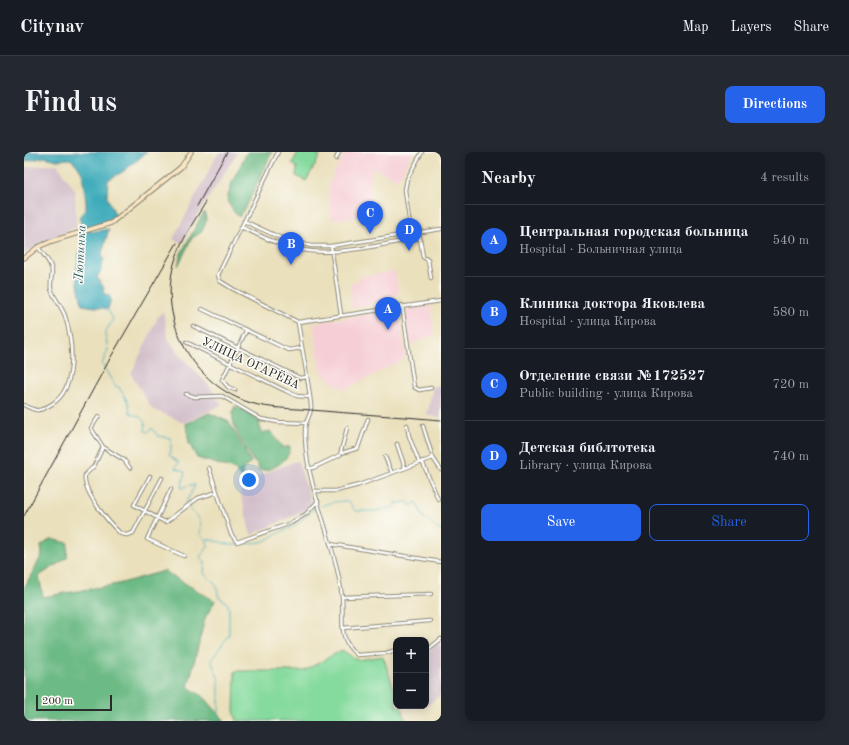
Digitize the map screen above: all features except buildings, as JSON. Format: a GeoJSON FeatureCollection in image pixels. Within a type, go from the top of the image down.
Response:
{"type":"FeatureCollection","features":[{"type":"Feature","properties":{"kind":"main road"},"geometry":{"type":"LineString","coordinates":[[24,258],[38,247],[52,241],[111,223],[181,168],[191,152]]}},
{"type":"Feature","properties":{"kind":"street"},"geometry":{"type":"LineString","coordinates":[[278,152],[218,275],[219,278],[233,289],[298,322],[441,301]]}},
{"type":"Feature","properties":{"kind":"street"},"geometry":{"type":"LineString","coordinates":[[336,159],[339,152]]}},
{"type":"Feature","properties":{"kind":"street"},"geometry":{"type":"LineString","coordinates":[[411,233],[405,190],[407,179],[422,152]]}},
{"type":"Feature","properties":{"kind":"street"},"geometry":{"type":"LineString","coordinates":[[244,221],[270,234],[303,245],[331,246],[441,229]]}},
{"type":"Feature","properties":{"kind":"street"},"geometry":{"type":"LineString","coordinates":[[241,227],[268,240],[308,251],[332,251],[420,238]]}},
{"type":"Feature","properties":{"kind":"street"},"geometry":{"type":"LineString","coordinates":[[419,232],[423,257],[428,260],[431,278]]}},
{"type":"Feature","properties":{"kind":"street"},"geometry":{"type":"LineString","coordinates":[[331,246],[341,315]]}},
{"type":"Feature","properties":{"kind":"street"},"geometry":{"type":"LineString","coordinates":[[24,406],[35,411],[42,410],[54,403],[66,385],[72,364],[71,346],[65,317],[51,289],[52,270],[38,247]]}},
{"type":"Feature","properties":{"kind":"street"},"geometry":{"type":"LineString","coordinates":[[402,306],[416,389],[431,388]]}},
{"type":"Feature","properties":{"kind":"street"},"geometry":{"type":"LineString","coordinates":[[202,309],[289,350],[302,348]]}},
{"type":"Feature","properties":{"kind":"street"},"geometry":{"type":"LineString","coordinates":[[298,322],[311,410],[306,423],[308,468],[316,490],[330,544],[336,560],[342,597],[342,628],[349,648],[357,655],[386,653],[393,651]]}},
{"type":"Feature","properties":{"kind":"street"},"geometry":{"type":"LineString","coordinates":[[193,326],[300,378],[307,377]]}},
{"type":"Feature","properties":{"kind":"street"},"geometry":{"type":"LineString","coordinates":[[236,390],[222,380],[246,331]]}},
{"type":"Feature","properties":{"kind":"street","name":"УЛИЦА ОГАРЁВА"},"geometry":{"type":"LineString","coordinates":[[186,342],[297,396],[310,397]]}},
{"type":"Feature","properties":{"kind":"street"},"geometry":{"type":"LineString","coordinates":[[186,394],[195,397],[222,396],[261,419],[278,422],[306,423]]}},
{"type":"Feature","properties":{"kind":"street"},"geometry":{"type":"LineString","coordinates":[[99,416],[91,428],[103,447],[124,460],[130,468]]}},
{"type":"Feature","properties":{"kind":"street"},"geometry":{"type":"LineString","coordinates":[[308,468],[331,460],[342,453],[358,448],[368,419]]}},
{"type":"Feature","properties":{"kind":"street"},"geometry":{"type":"LineString","coordinates":[[408,425],[409,436],[438,499]]}},
{"type":"Feature","properties":{"kind":"street"},"geometry":{"type":"LineString","coordinates":[[423,426],[433,458],[441,470]]}},
{"type":"Feature","properties":{"kind":"street"},"geometry":{"type":"LineString","coordinates":[[342,453],[347,428]]}},
{"type":"Feature","properties":{"kind":"street"},"geometry":{"type":"LineString","coordinates":[[397,444],[405,468]]}},
{"type":"Feature","properties":{"kind":"street"},"geometry":{"type":"LineString","coordinates":[[103,447],[94,466],[85,475],[85,483],[92,499],[121,534],[131,534],[145,512],[162,478]]}},
{"type":"Feature","properties":{"kind":"street"},"geometry":{"type":"LineString","coordinates":[[386,457],[392,474]]}},
{"type":"Feature","properties":{"kind":"street"},"geometry":{"type":"LineString","coordinates":[[316,490],[336,491],[369,482],[433,458]]}},
{"type":"Feature","properties":{"kind":"street"},"geometry":{"type":"LineString","coordinates":[[209,468],[231,534],[236,542],[291,523],[306,514],[318,500]]}},
{"type":"Feature","properties":{"kind":"street"},"geometry":{"type":"LineString","coordinates":[[150,476],[134,506],[166,522],[198,498],[217,492]]}},
{"type":"Feature","properties":{"kind":"street"},"geometry":{"type":"LineString","coordinates":[[170,489],[146,539],[184,556]]}},
{"type":"Feature","properties":{"kind":"street"},"geometry":{"type":"LineString","coordinates":[[330,544],[441,562]]}},
{"type":"Feature","properties":{"kind":"street"},"geometry":{"type":"LineString","coordinates":[[342,597],[431,594]]}},
{"type":"Feature","properties":{"kind":"street"},"geometry":{"type":"LineString","coordinates":[[342,628],[430,621]]}},
{"type":"Feature","properties":{"kind":"street"},"geometry":{"type":"LineString","coordinates":[[429,649],[441,639]]}},
{"type":"Feature","properties":{"kind":"shaded area"},"geometry":{"type":"Polygon","coordinates":[[[219,152],[238,152],[196,217],[182,243],[173,239],[219,152]]]}},
{"type":"Feature","properties":{"kind":"shaded area"},"geometry":{"type":"Polygon","coordinates":[[[345,152],[413,152],[398,180],[374,168],[369,178],[372,215],[331,220],[328,185],[345,152]]]}},
{"type":"Feature","properties":{"kind":"shaded area"},"geometry":{"type":"Polygon","coordinates":[[[57,164],[75,190],[76,227],[36,246],[24,254],[24,170],[26,167],[57,164]]]}},
{"type":"Feature","properties":{"kind":"shaded area"},"geometry":{"type":"Polygon","coordinates":[[[395,271],[399,294],[389,296],[386,302],[351,308],[351,283],[359,281],[360,277],[395,271]]]}},
{"type":"Feature","properties":{"kind":"shaded area"},"geometry":{"type":"Polygon","coordinates":[[[431,306],[434,335],[410,345],[405,309],[431,306]]]}},
{"type":"Feature","properties":{"kind":"shaded area"},"geometry":{"type":"Polygon","coordinates":[[[399,309],[406,358],[344,390],[321,373],[313,323],[399,309]]]}},
{"type":"Feature","properties":{"kind":"shaded area"},"geometry":{"type":"Polygon","coordinates":[[[163,311],[168,339],[178,353],[212,389],[221,405],[185,423],[152,409],[131,374],[158,317],[163,311]]]}},
{"type":"Feature","properties":{"kind":"shaded area"},"geometry":{"type":"Polygon","coordinates":[[[441,385],[441,418],[427,415],[432,392],[431,387],[441,385]]]}},
{"type":"Feature","properties":{"kind":"shaded area"},"geometry":{"type":"Polygon","coordinates":[[[296,461],[298,462],[312,505],[308,509],[251,535],[238,484],[296,461]]]}},
{"type":"Feature","properties":{"kind":"shaded area"},"geometry":{"type":"Polygon","coordinates":[[[441,640],[441,694],[429,704],[429,673],[429,650],[441,640]]]}},
{"type":"Feature","properties":{"kind":"green space"},"geometry":{"type":"Polygon","coordinates":[[[247,152],[272,152],[247,205],[239,217],[233,211],[227,200],[232,182],[247,152]]]}},
{"type":"Feature","properties":{"kind":"green space"},"geometry":{"type":"Polygon","coordinates":[[[298,152],[313,152],[320,156],[306,181],[296,176],[297,167],[292,164],[298,152]]]}},
{"type":"Feature","properties":{"kind":"green space"},"geometry":{"type":"Polygon","coordinates":[[[205,212],[206,220],[204,227],[200,233],[192,238],[178,266],[180,255],[205,212]]]}},
{"type":"Feature","properties":{"kind":"green space"},"geometry":{"type":"Polygon","coordinates":[[[235,406],[250,413],[259,421],[261,433],[270,431],[283,448],[290,446],[284,460],[269,469],[259,470],[257,464],[253,461],[241,441],[235,426],[233,412],[235,406]]]}},
{"type":"Feature","properties":{"kind":"green space"},"geometry":{"type":"Polygon","coordinates":[[[209,413],[229,422],[251,462],[242,470],[243,477],[241,478],[234,469],[197,458],[189,443],[186,424],[209,413]]]}},
{"type":"Feature","properties":{"kind":"green space"},"geometry":{"type":"Polygon","coordinates":[[[51,539],[68,543],[67,558],[39,576],[43,597],[118,584],[164,571],[215,601],[205,618],[188,687],[204,697],[225,721],[24,721],[24,588],[42,555],[41,546],[51,539]]]}},
{"type":"Feature","properties":{"kind":"green space"},"geometry":{"type":"Polygon","coordinates":[[[342,650],[357,660],[383,656],[393,686],[393,709],[402,709],[406,721],[237,721],[234,711],[235,671],[304,671],[342,650]]]}},
{"type":"Feature","properties":{"kind":"water"},"geometry":{"type":"Polygon","coordinates":[[[24,152],[147,152],[124,171],[108,180],[107,197],[116,216],[106,222],[90,227],[90,232],[109,229],[102,253],[104,260],[101,271],[97,277],[104,288],[103,293],[109,295],[111,299],[108,309],[82,305],[76,273],[84,234],[79,217],[86,209],[82,173],[76,164],[70,159],[57,160],[45,157],[24,162],[24,152]]]}},
{"type":"Feature","properties":{"kind":"waterway","name":"Лютинка"},"geometry":{"type":"LineString","coordinates":[[107,308],[113,319],[105,333],[108,350],[102,364],[115,386],[119,387],[129,404],[130,413],[144,420],[145,431],[148,432],[152,428],[158,436],[171,438],[171,451],[169,455],[179,463],[175,468],[185,472],[181,488],[195,485],[187,504],[199,520],[201,528],[200,534],[207,541],[208,547],[200,557],[205,562],[204,573],[216,584],[218,596],[227,603],[229,608],[229,635],[211,660],[219,680],[219,718],[223,721]]}},
{"type":"Feature","properties":{"kind":"waterway"},"geometry":{"type":"LineString","coordinates":[[321,506],[343,501],[350,503],[355,511],[376,511],[395,507],[395,502],[399,504],[406,501],[412,506],[416,502],[424,518],[436,528],[441,530]]}},
{"type":"Feature","properties":{"kind":"waterway"},"geometry":{"type":"LineString","coordinates":[[207,539],[232,545],[262,542],[297,524],[317,506]]}},
{"type":"Feature","properties":{"kind":"railway"},"geometry":{"type":"LineString","coordinates":[[197,206],[227,152]]}},
{"type":"Feature","properties":{"kind":"railway"},"geometry":{"type":"LineString","coordinates":[[206,202],[180,248],[174,264],[170,286],[171,307],[176,329],[185,348],[197,367],[213,382],[231,394],[251,403],[266,406],[441,420]]}},
{"type":"Feature","properties":{"kind":"railway"},"geometry":{"type":"LineString","coordinates":[[24,516],[112,355],[177,243]]}},
{"type":"Feature","properties":{"kind":"place","name":"Отделение связи №172527"},"geometry":{"type":"Point","coordinates":[370,234]}},
{"type":"Feature","properties":{"kind":"place","name":"Детская библтотека"},"geometry":{"type":"Point","coordinates":[409,251]}},
{"type":"Feature","properties":{"kind":"place","name":"Клиника доктора Яковлева"},"geometry":{"type":"Point","coordinates":[291,265]}},
{"type":"Feature","properties":{"kind":"place","name":"Центральная городская больница"},"geometry":{"type":"Point","coordinates":[388,330]}}]}
